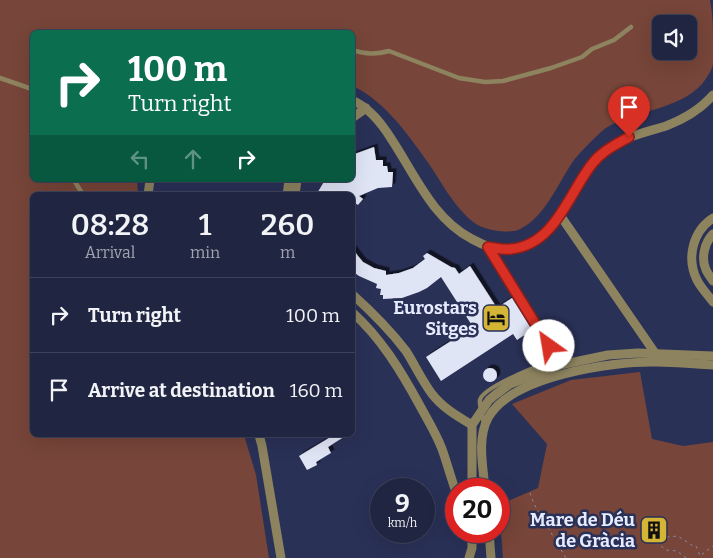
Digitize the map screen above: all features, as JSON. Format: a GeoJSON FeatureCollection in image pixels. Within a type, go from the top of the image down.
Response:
{"type":"FeatureCollection","features":[{"type":"Feature","properties":{"kind":"street"},"geometry":{"type":"LineString","coordinates":[[355,103],[366,108],[384,128],[438,213],[468,237],[488,247],[509,249],[528,245],[545,233],[560,215],[592,164],[609,148],[629,137],[665,126],[689,116],[713,95]]}},
{"type":"Feature","properties":{"kind":"street"},"geometry":{"type":"LineString","coordinates":[[355,116],[366,108]]}},
{"type":"Feature","properties":{"kind":"street"},"geometry":{"type":"LineString","coordinates":[[560,215],[655,357]]}},
{"type":"Feature","properties":{"kind":"street"},"geometry":{"type":"LineString","coordinates":[[713,218],[701,228],[693,247],[691,258],[698,280],[713,302]]}},
{"type":"Feature","properties":{"kind":"street"},"geometry":{"type":"LineString","coordinates":[[713,234],[709,238],[705,249],[704,260],[706,271],[713,281]]}},
{"type":"Feature","properties":{"kind":"street"},"geometry":{"type":"LineString","coordinates":[[355,296],[370,309],[394,336],[407,353],[431,393],[440,403],[456,416],[472,425]]}},
{"type":"Feature","properties":{"kind":"street"},"geometry":{"type":"LineString","coordinates":[[355,314],[381,342],[408,384],[442,448],[452,478]]}},
{"type":"Feature","properties":{"kind":"street"},"geometry":{"type":"LineString","coordinates":[[472,478],[472,425],[482,409],[495,395],[510,384],[558,362],[608,355],[638,353],[713,365]]}},
{"type":"Feature","properties":{"kind":"street"},"geometry":{"type":"LineString","coordinates":[[484,478],[482,442],[484,427],[493,410],[504,399],[531,385],[588,368],[655,357],[713,356]]}},
{"type":"Feature","properties":{"kind":"street"},"geometry":{"type":"LineString","coordinates":[[260,437],[281,558]]}},
{"type":"Feature","properties":{"kind":"street"},"geometry":{"type":"LineString","coordinates":[[469,558],[471,543]]}},
{"type":"Feature","properties":{"kind":"street"},"geometry":{"type":"LineString","coordinates":[[490,543],[492,558]]}},
{"type":"Feature","properties":{"kind":"lane"},"geometry":{"type":"LineString","coordinates":[[355,51],[377,54],[389,51],[459,78],[485,82],[503,81],[551,68],[582,57],[592,49],[614,40],[630,28]]}},
{"type":"Feature","properties":{"kind":"lane"},"geometry":{"type":"LineString","coordinates":[[0,78],[30,88]]}},
{"type":"Feature","properties":{"kind":"lane"},"geometry":{"type":"LineString","coordinates":[[23,85],[30,84]]}},
{"type":"Feature","properties":{"kind":"lane"},"geometry":{"type":"LineString","coordinates":[[484,427],[480,403],[482,396],[520,373],[558,362],[488,247]]}},
{"type":"Feature","properties":{"kind":"path"},"geometry":{"type":"LineString","coordinates":[[530,493],[534,504],[566,558]]}},
{"type":"Feature","properties":{"kind":"path"},"geometry":{"type":"LineString","coordinates":[[686,558],[677,551],[666,550],[649,539],[645,533],[657,522],[667,537],[678,536],[696,546],[700,556],[713,546]]}},
{"type":"Feature","properties":{"kind":"shaded area"},"geometry":{"type":"Polygon","coordinates":[[[0,0],[710,0],[713,22],[713,64],[702,84],[692,93],[669,105],[630,117],[606,128],[574,160],[549,201],[535,218],[518,230],[511,231],[488,229],[477,224],[461,211],[406,132],[376,101],[355,87],[355,30],[30,30],[30,182],[137,182],[138,192],[30,192],[30,437],[245,437],[256,475],[269,558],[0,558],[0,0]]]}},
{"type":"Feature","properties":{"kind":"shaded area"},"geometry":{"type":"Polygon","coordinates":[[[640,372],[652,439],[683,446],[713,442],[713,558],[503,558],[502,543],[510,543],[510,500],[538,488],[547,444],[512,404],[571,380],[640,372]]]}},
{"type":"Feature","properties":{"kind":"building"},"geometry":{"type":"Polygon","coordinates":[[[374,147],[376,160],[383,160],[383,166],[387,166],[388,172],[393,172],[392,187],[378,188],[359,196],[363,199],[358,205],[355,203],[355,192],[318,192],[324,182],[355,182],[355,154],[374,147]]]}},
{"type":"Feature","properties":{"kind":"building","name":"Eurostars Sitges"},"geometry":{"type":"Polygon","coordinates":[[[355,252],[363,262],[374,268],[386,271],[386,275],[413,268],[425,259],[423,256],[427,253],[455,268],[459,274],[470,266],[497,308],[512,298],[532,330],[517,340],[513,334],[441,381],[426,357],[473,327],[441,277],[419,292],[402,298],[383,299],[383,295],[380,295],[381,289],[376,288],[377,284],[355,273],[355,252]]]}},
{"type":"Feature","properties":{"kind":"building"},"geometry":{"type":"Polygon","coordinates":[[[487,368],[493,368],[497,375],[493,382],[487,382],[483,378],[483,372],[487,368]]]}},
{"type":"Feature","properties":{"kind":"building"},"geometry":{"type":"Polygon","coordinates":[[[344,437],[328,447],[331,453],[316,462],[317,465],[307,470],[299,456],[329,438],[344,437]]]}},
{"type":"Feature","properties":{"kind":"building","name":"Mare de Déu de Gràcia"},"geometry":{"type":"Polygon","coordinates":[[[656,523],[661,527],[652,537],[648,536],[647,532],[656,523]]]}},
{"type":"Feature","properties":{"kind":"place","name":"Eurostars Sitges"},"geometry":{"type":"Point","coordinates":[496,318]}},
{"type":"Feature","properties":{"kind":"place","name":"Mare de Déu de Gràcia"},"geometry":{"type":"Point","coordinates":[654,530]}},
{"type":"Feature","properties":{"kind":"route"},"geometry":{"type":"LineString","coordinates":[[549,346],[488,247],[502,249],[519,248],[528,245],[545,233],[560,215],[592,164],[609,148],[629,137]]}}]}
